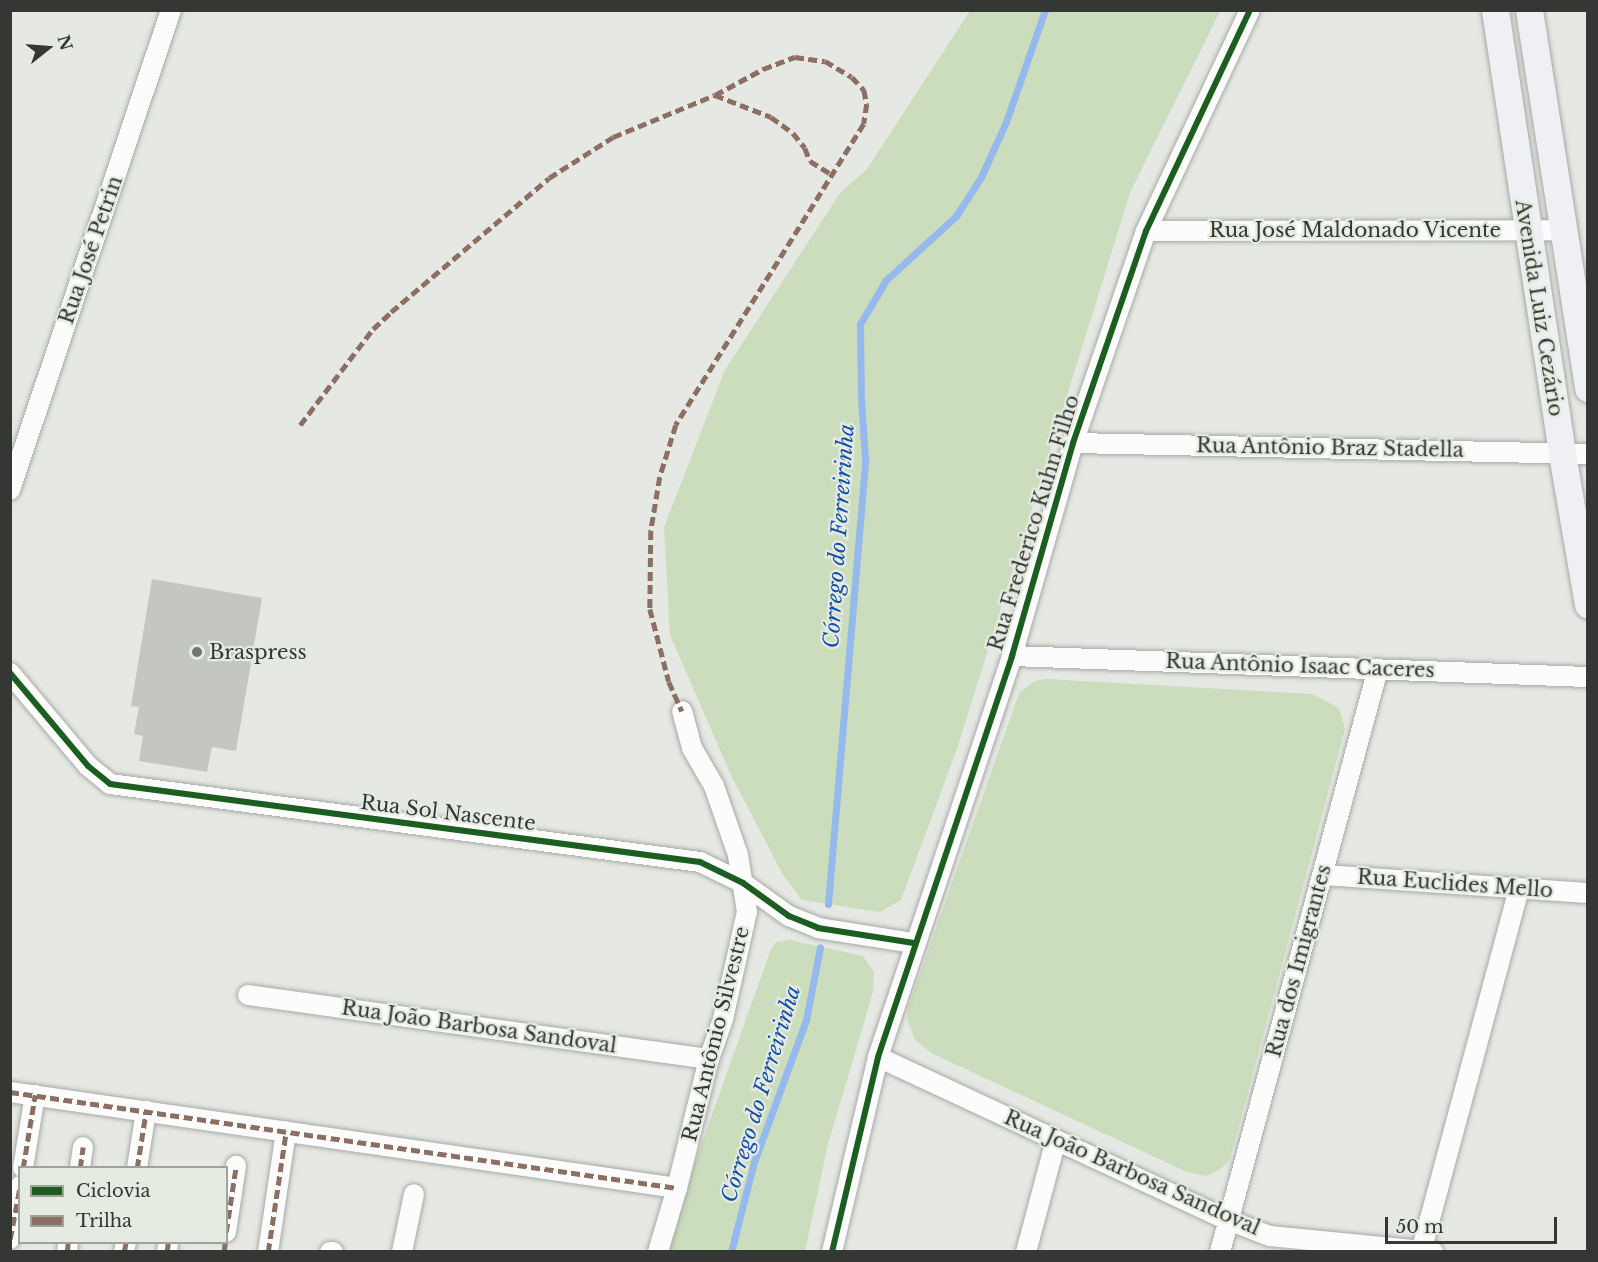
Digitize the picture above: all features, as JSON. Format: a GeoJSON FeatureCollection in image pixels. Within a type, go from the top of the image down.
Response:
{"type":"FeatureCollection","features":[{"type":"Feature","properties":{"kind":"street","name":"Rua José Petrin"},"geometry":{"type":"LineString","coordinates":[[10,490],[171,10]]}},
{"type":"Feature","properties":{"kind":"street","name":"Rua Frederico Kuhn Filho"},"geometry":{"type":"LineString","coordinates":[[831,1251],[878,1056],[1012,656],[1073,443],[1146,231],[1250,10]]}},
{"type":"Feature","properties":{"kind":"street","name":"Avenida Luiz Cezário"},"geometry":{"type":"LineString","coordinates":[[1495,10],[1545,349],[1574,454],[1587,604]]}},
{"type":"Feature","properties":{"kind":"street","name":"Avenida Luiz Cezário"},"geometry":{"type":"LineString","coordinates":[[1529,10],[1587,388]]}},
{"type":"Feature","properties":{"kind":"street","name":"Rua José Maldonado Vicente"},"geometry":{"type":"LineString","coordinates":[[1146,231],[1563,230]]}},
{"type":"Feature","properties":{"kind":"street"},"geometry":{"type":"LineString","coordinates":[[1545,349],[1581,346]]}},
{"type":"Feature","properties":{"kind":"street","name":"Rua Antônio Braz Stadella"},"geometry":{"type":"LineString","coordinates":[[1073,443],[1574,454]]}},
{"type":"Feature","properties":{"kind":"street","name":"Rua Antônio Isaac Caceres"},"geometry":{"type":"LineString","coordinates":[[1012,656],[1587,677]]}},
{"type":"Feature","properties":{"kind":"street","name":"Rua dos Imigrantes"},"geometry":{"type":"LineString","coordinates":[[1220,1251],[1378,669]]}},
{"type":"Feature","properties":{"kind":"street","name":"Rua Sol Nascente"},"geometry":{"type":"LineString","coordinates":[[10,672],[88,766],[110,784],[139,790],[700,862],[743,883],[789,916],[818,928],[914,943]]}},
{"type":"Feature","properties":{"kind":"street","name":"Rua Antônio Silvestre"},"geometry":{"type":"LineString","coordinates":[[658,1251],[677,1188],[709,1059],[736,971],[747,912],[738,855],[714,786],[692,748],[682,711]]}},
{"type":"Feature","properties":{"kind":"street","name":"Rua Euclides Mello"},"geometry":{"type":"LineString","coordinates":[[1323,875],[1587,893]]}},
{"type":"Feature","properties":{"kind":"street"},"geometry":{"type":"LineString","coordinates":[[1425,1251],[1519,888]]}},
{"type":"Feature","properties":{"kind":"street","name":"Rua João Barbosa Sandoval"},"geometry":{"type":"LineString","coordinates":[[249,995],[709,1059]]}},
{"type":"Feature","properties":{"kind":"street","name":"Rua João Barbosa Sandoval"},"geometry":{"type":"LineString","coordinates":[[878,1056],[1228,1220],[1270,1236],[1425,1251]]}},
{"type":"Feature","properties":{"kind":"street"},"geometry":{"type":"LineString","coordinates":[[10,1092],[677,1188]]}},
{"type":"Feature","properties":{"kind":"street"},"geometry":{"type":"LineString","coordinates":[[22,1166],[35,1095]]}},
{"type":"Feature","properties":{"kind":"street"},"geometry":{"type":"LineString","coordinates":[[137,1166],[146,1111]]}},
{"type":"Feature","properties":{"kind":"street"},"geometry":{"type":"LineString","coordinates":[[268,1251],[286,1131]]}},
{"type":"Feature","properties":{"kind":"street"},"geometry":{"type":"LineString","coordinates":[[1026,1251],[1056,1140]]}},
{"type":"Feature","properties":{"kind":"street"},"geometry":{"type":"LineString","coordinates":[[80,1166],[83,1147]]}},
{"type":"Feature","properties":{"kind":"street"},"geometry":{"type":"LineString","coordinates":[[228,1219],[236,1166]]}},
{"type":"Feature","properties":{"kind":"street"},"geometry":{"type":"LineString","coordinates":[[402,1251],[414,1194]]}},
{"type":"Feature","properties":{"kind":"street"},"geometry":{"type":"LineString","coordinates":[[10,1239],[18,1197]]}},
{"type":"Feature","properties":{"kind":"green space"},"geometry":{"type":"Polygon","coordinates":[[[970,11],[1220,11],[1130,193],[957,749],[901,900],[880,912],[802,900],[783,875],[731,775],[670,635],[664,527],[725,370],[840,193],[867,169],[970,11]]]}},
{"type":"Feature","properties":{"kind":"green space"},"geometry":{"type":"Polygon","coordinates":[[[1046,679],[1312,694],[1339,708],[1345,729],[1230,1159],[1221,1169],[1206,1176],[1187,1172],[933,1054],[915,1040],[907,1019],[908,1008],[1020,692],[1035,681],[1046,679]]]}},
{"type":"Feature","properties":{"kind":"green space"},"geometry":{"type":"Polygon","coordinates":[[[790,940],[863,956],[874,972],[873,992],[828,1144],[805,1251],[663,1252],[770,952],[776,942],[790,940]]]}},
{"type":"Feature","properties":{"kind":"building","name":"Braspress"},"geometry":{"type":"Polygon","coordinates":[[[152,579],[262,598],[236,751],[212,747],[207,772],[139,761],[143,736],[134,734],[139,707],[131,706],[152,579]]]}},
{"type":"Feature","properties":{"kind":"waterway","name":"Córrego do Ferreirinha"},"geometry":{"type":"LineString","coordinates":[[828,904],[865,459],[860,324],[886,280],[956,216],[981,177],[1006,122],[1045,10]]}},
{"type":"Feature","properties":{"kind":"waterway","name":"Córrego do Ferreirinha"},"geometry":{"type":"LineString","coordinates":[[731,1252],[754,1162],[806,1020],[820,947]]}},
{"type":"Feature","properties":{"kind":"marked path"},"geometry":{"type":"LineString","coordinates":[[300,425],[373,329],[391,312],[549,178],[613,137],[715,95],[763,69],[795,57],[825,61],[852,77],[864,90],[867,104],[864,124],[676,425],[660,477],[651,531],[650,609],[669,682],[682,711]]}},
{"type":"Feature","properties":{"kind":"marked path"},"geometry":{"type":"LineString","coordinates":[[715,95],[771,117],[793,133],[805,148],[810,161],[832,175]]}},
{"type":"Feature","properties":{"kind":"marked path"},"geometry":{"type":"LineString","coordinates":[[10,1092],[677,1188]]}},
{"type":"Feature","properties":{"kind":"marked path"},"geometry":{"type":"LineString","coordinates":[[23,1166],[35,1095]]}},
{"type":"Feature","properties":{"kind":"marked path"},"geometry":{"type":"LineString","coordinates":[[137,1166],[146,1111]]}},
{"type":"Feature","properties":{"kind":"marked path"},"geometry":{"type":"LineString","coordinates":[[268,1252],[286,1131]]}},
{"type":"Feature","properties":{"kind":"marked path"},"geometry":{"type":"LineString","coordinates":[[80,1166],[83,1147]]}},
{"type":"Feature","properties":{"kind":"marked path"},"geometry":{"type":"LineString","coordinates":[[228,1219],[236,1166]]}},
{"type":"Feature","properties":{"kind":"marked path"},"geometry":{"type":"LineString","coordinates":[[10,1239],[18,1197]]}},
{"type":"Feature","properties":{"kind":"marked path"},"geometry":{"type":"LineString","coordinates":[[67,1252],[68,1244]]}},
{"type":"Feature","properties":{"kind":"marked path"},"geometry":{"type":"LineString","coordinates":[[124,1252],[126,1244]]}},
{"type":"Feature","properties":{"kind":"marked path"},"geometry":{"type":"LineString","coordinates":[[167,1252],[168,1244]]}},
{"type":"Feature","properties":{"kind":"marked path"},"geometry":{"type":"LineString","coordinates":[[224,1252],[225,1244]]}},
{"type":"Feature","properties":{"kind":"cycle path"},"geometry":{"type":"LineString","coordinates":[[832,1252],[878,1057],[1012,656],[1073,443],[1146,231],[1250,10]]}},
{"type":"Feature","properties":{"kind":"cycle path"},"geometry":{"type":"LineString","coordinates":[[10,673],[88,766],[110,784],[700,862],[743,883],[789,916],[818,928],[914,943]]}},
{"type":"Feature","properties":{"kind":"place","name":"Braspress"},"geometry":{"type":"Point","coordinates":[197,652]}}]}
